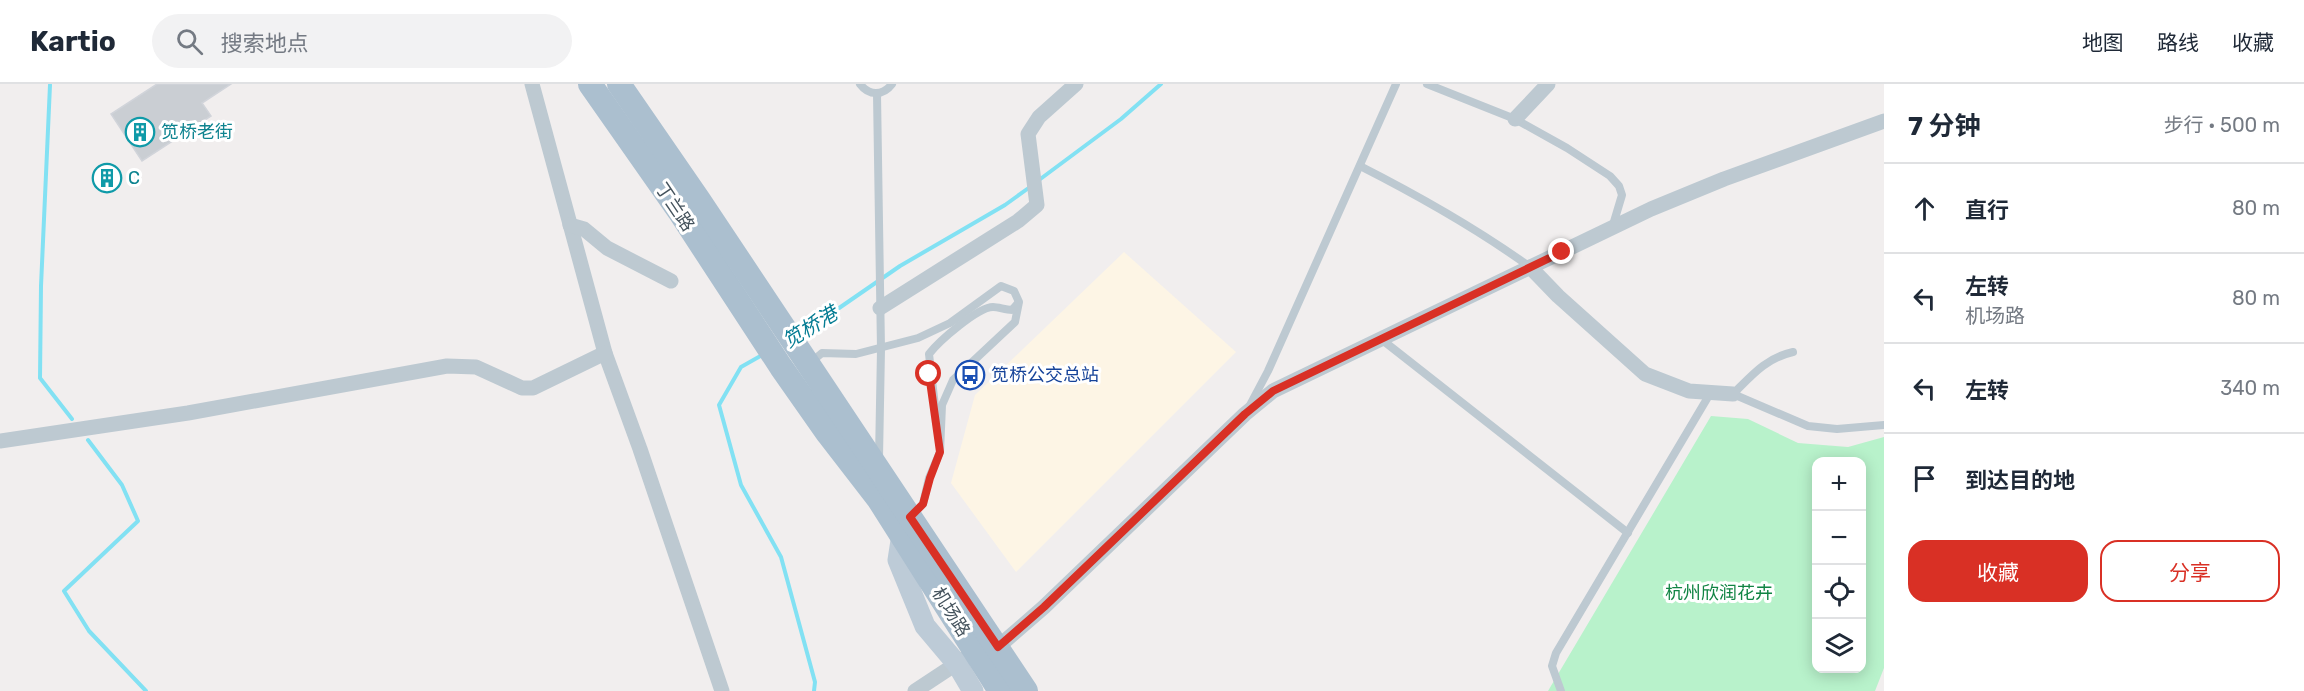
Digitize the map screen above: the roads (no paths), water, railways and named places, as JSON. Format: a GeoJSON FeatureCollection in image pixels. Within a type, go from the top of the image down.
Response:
{"type":"FeatureCollection","features":[{"type":"Feature","properties":{"kind":"main road","name":"丁兰路"},"geometry":{"type":"LineString","coordinates":[[590,84],[679,211],[781,367],[873,479]]}},
{"type":"Feature","properties":{"kind":"main road","name":"丁兰路"},"geometry":{"type":"LineString","coordinates":[[619,84],[804,358]]}},
{"type":"Feature","properties":{"kind":"main road"},"geometry":{"type":"LineString","coordinates":[[804,358],[873,479]]}},
{"type":"Feature","properties":{"kind":"main road","name":"机场路"},"geometry":{"type":"LineString","coordinates":[[873,479],[906,526],[1000,691]]}},
{"type":"Feature","properties":{"kind":"main road","name":"机场路"},"geometry":{"type":"LineString","coordinates":[[906,526],[898,560],[925,626],[977,654],[1026,691]]}},
{"type":"Feature","properties":{"kind":"main road","name":"机场路"},"geometry":{"type":"LineString","coordinates":[[973,691],[977,654]]}},
{"type":"Feature","properties":{"kind":"street"},"geometry":{"type":"LineString","coordinates":[[532,84],[605,353],[722,691]]}},
{"type":"Feature","properties":{"kind":"street"},"geometry":{"type":"LineString","coordinates":[[880,303],[1018,221],[1037,205],[1028,134],[1039,117],[1076,84]]}},
{"type":"Feature","properties":{"kind":"street"},"geometry":{"type":"LineString","coordinates":[[1515,119],[1548,84]]}},
{"type":"Feature","properties":{"kind":"street"},"geometry":{"type":"LineString","coordinates":[[915,691],[977,654],[1044,607],[1245,414],[1273,391],[1613,227],[1724,179],[1884,122]]}},
{"type":"Feature","properties":{"kind":"street"},"geometry":{"type":"LineString","coordinates":[[570,225],[584,229],[608,248],[671,281]]}},
{"type":"Feature","properties":{"kind":"street"},"geometry":{"type":"LineString","coordinates":[[1530,267],[1558,296],[1645,374],[1689,391],[1733,394]]}},
{"type":"Feature","properties":{"kind":"street"},"geometry":{"type":"LineString","coordinates":[[0,441],[188,413],[447,366],[476,367],[522,388],[533,388],[605,353]]}},
{"type":"Feature","properties":{"kind":"lane"},"geometry":{"type":"LineString","coordinates":[[860,84],[866,91],[877,94],[888,89],[892,84]]}},
{"type":"Feature","properties":{"kind":"lane"},"geometry":{"type":"LineString","coordinates":[[1245,414],[1268,371],[1396,84]]}},
{"type":"Feature","properties":{"kind":"lane"},"geometry":{"type":"LineString","coordinates":[[1427,84],[1515,119],[1567,148],[1610,176],[1619,186],[1622,195],[1613,227]]}},
{"type":"Feature","properties":{"kind":"lane"},"geometry":{"type":"LineString","coordinates":[[873,479],[881,349],[877,94]]}},
{"type":"Feature","properties":{"kind":"lane"},"geometry":{"type":"LineString","coordinates":[[1360,166],[1422,197],[1491,239],[1530,267]]}},
{"type":"Feature","properties":{"kind":"lane"},"geometry":{"type":"LineString","coordinates":[[804,358],[822,353],[856,354],[918,338],[950,323],[1001,286],[1014,291],[1019,302],[1015,322],[953,380],[942,405],[940,452],[923,504],[906,526]]}},
{"type":"Feature","properties":{"kind":"lane"},"geometry":{"type":"LineString","coordinates":[[940,452],[929,374],[929,354],[938,342],[983,309],[995,307],[1012,310],[1019,302]]}},
{"type":"Feature","properties":{"kind":"lane"},"geometry":{"type":"LineString","coordinates":[[1381,339],[1628,533]]}},
{"type":"Feature","properties":{"kind":"lane"},"geometry":{"type":"LineString","coordinates":[[1793,352],[1778,356],[1762,365],[1733,394],[1808,426],[1837,429],[1884,425]]}},
{"type":"Feature","properties":{"kind":"lane"},"geometry":{"type":"LineString","coordinates":[[1561,691],[1552,666],[1556,653],[1711,392]]}},
{"type":"Feature","properties":{"kind":"waterway","name":"笕桥港"},"geometry":{"type":"LineString","coordinates":[[1039,180],[1121,119],[1161,84]]}},
{"type":"Feature","properties":{"kind":"waterway"},"geometry":{"type":"LineString","coordinates":[[50,85],[41,286],[40,378],[72,419]]}},
{"type":"Feature","properties":{"kind":"waterway","name":"笕桥港"},"geometry":{"type":"LineString","coordinates":[[800,335],[900,266],[1005,205],[1030,187]]}},
{"type":"Feature","properties":{"kind":"waterway","name":"笕桥港"},"geometry":{"type":"LineString","coordinates":[[764,354],[741,367],[719,405],[741,485],[781,557],[815,682],[814,691]]}},
{"type":"Feature","properties":{"kind":"waterway"},"geometry":{"type":"LineString","coordinates":[[88,440],[122,485],[138,521],[64,591],[89,631],[146,691]]}},
{"type":"Feature","properties":{"kind":"place","name":"笕桥老街"},"geometry":{"type":"Point","coordinates":[140,132]}},
{"type":"Feature","properties":{"kind":"place","name":"C"},"geometry":{"type":"Point","coordinates":[107,178]}},
{"type":"Feature","properties":{"kind":"place","name":"笕桥公交总站"},"geometry":{"type":"Point","coordinates":[970,375]}},
{"type":"Feature","properties":{"kind":"park label","name":"杭州欣润花卉"},"geometry":{"type":"Point","coordinates":[1719,593]}}]}
